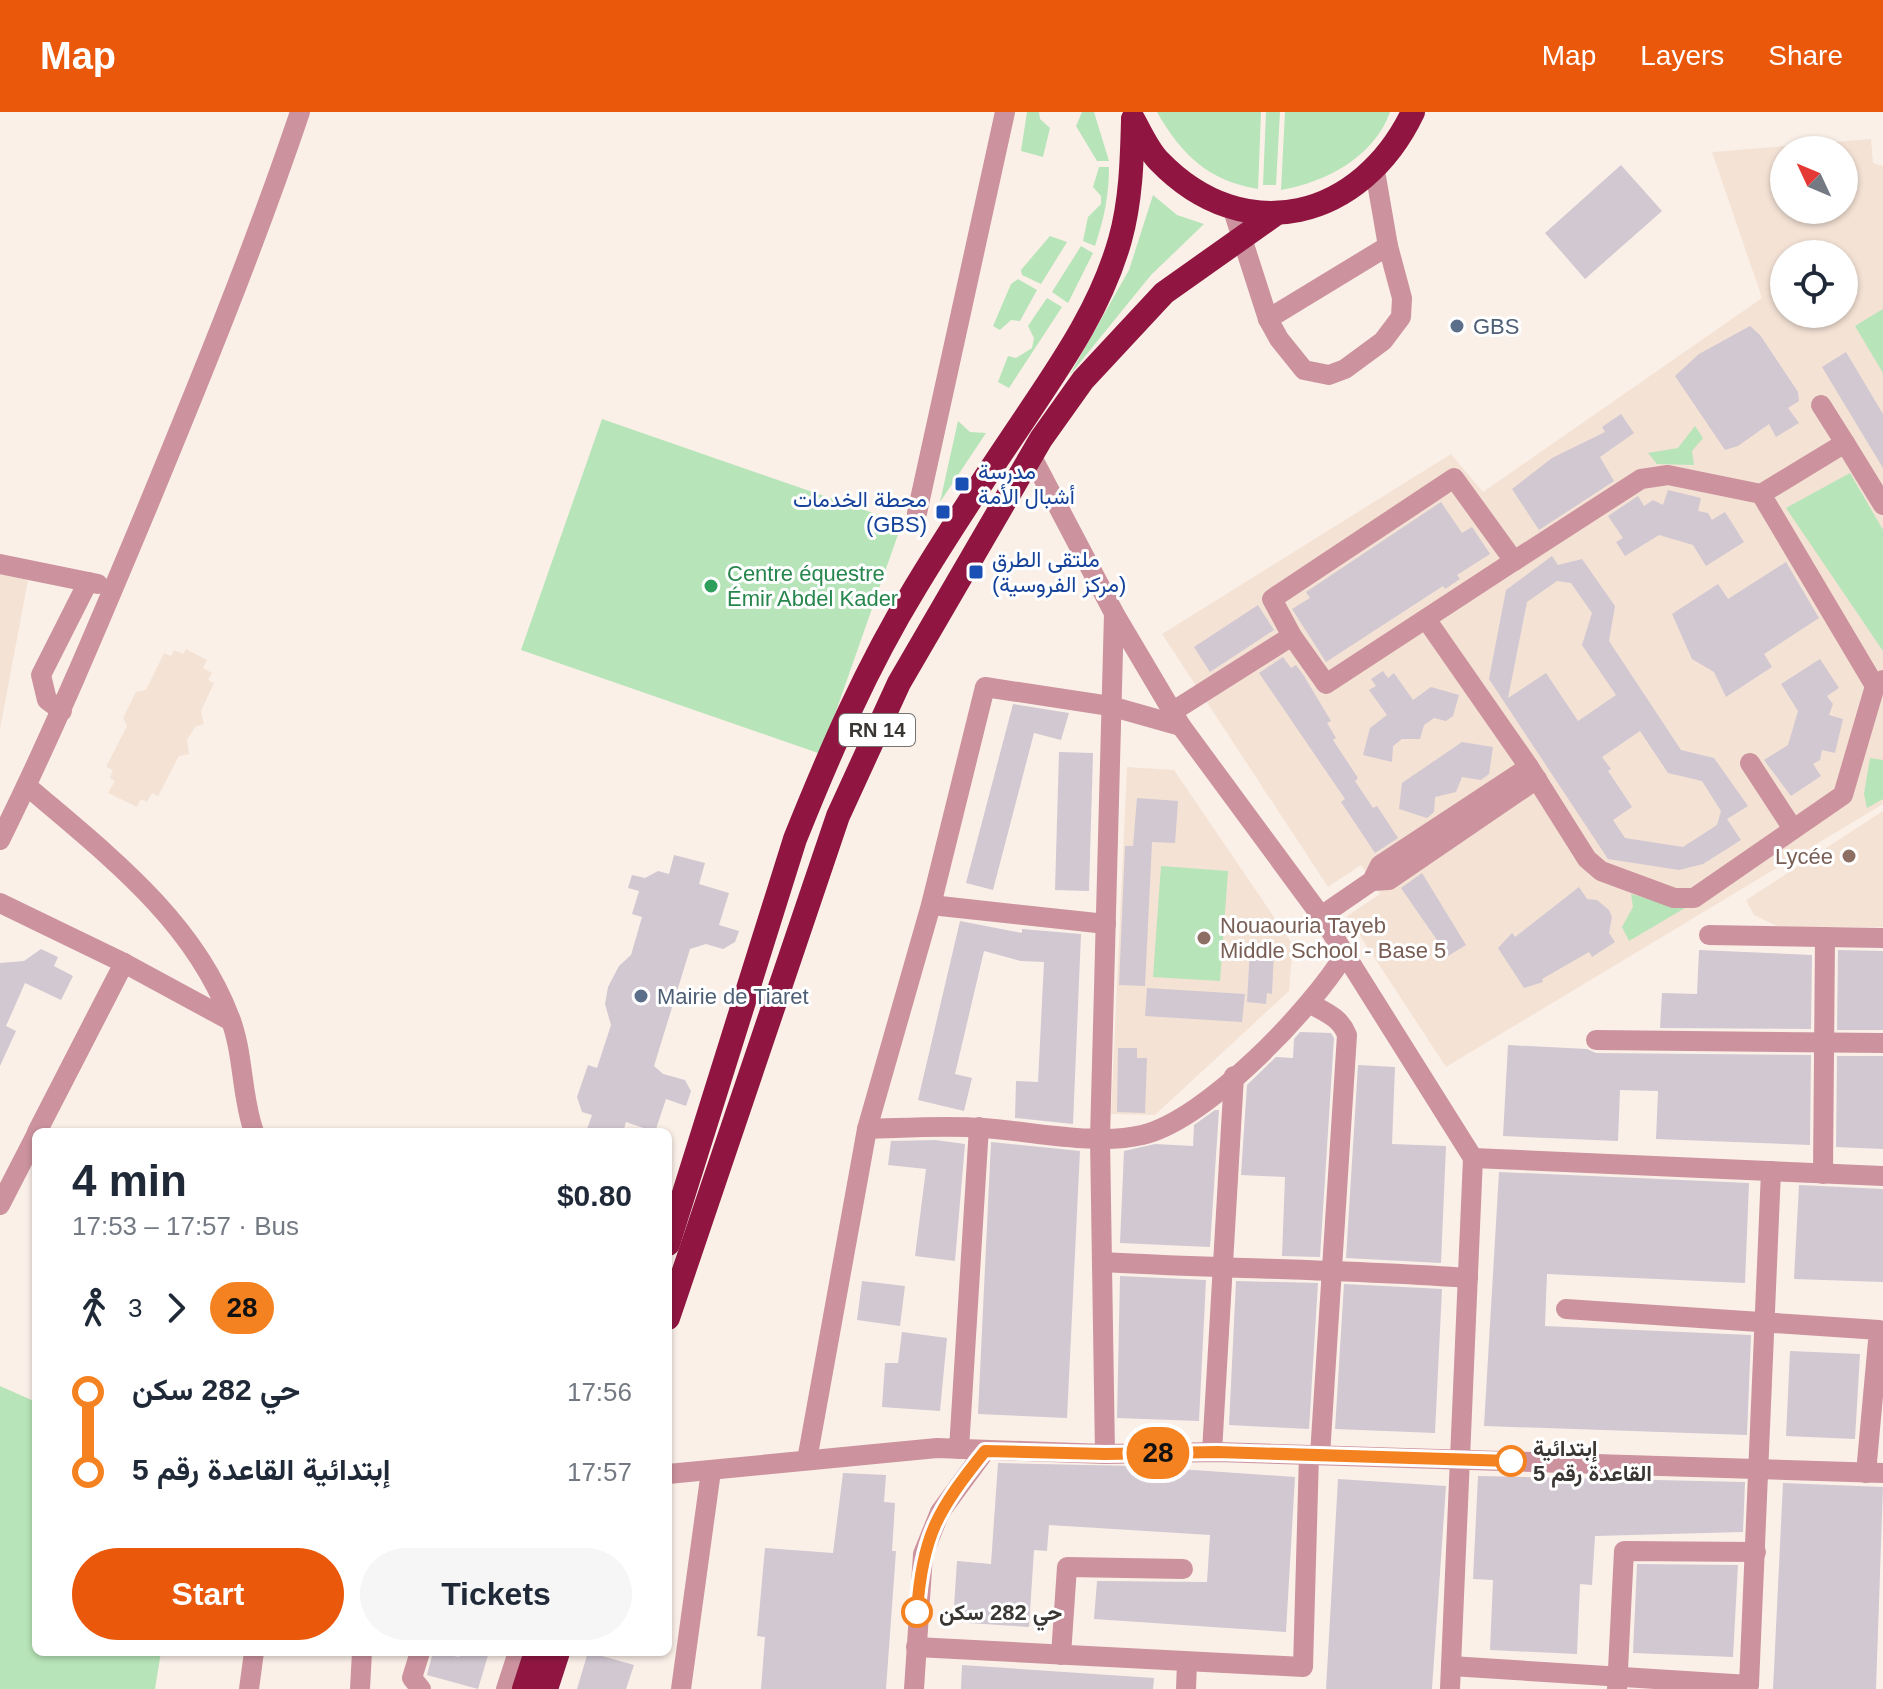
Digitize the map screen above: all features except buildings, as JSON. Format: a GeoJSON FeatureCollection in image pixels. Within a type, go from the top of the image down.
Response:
{"type":"FeatureCollection","features":[{"type":"Feature","properties":{"kind":"highway"},"geometry":{"type":"LineString","coordinates":[[1132,116],[1156,159],[1190,189],[1232,207],[1277,213],[1313,207],[1346,193],[1375,171],[1398,143],[1413,112]]}},
{"type":"Feature","properties":{"kind":"highway","name":"RN 14"},"geometry":{"type":"LineString","coordinates":[[675,1199],[795,839],[847,713],[913,591],[1075,345],[1105,283],[1121,238],[1131,169],[1132,116]]}},
{"type":"Feature","properties":{"kind":"highway","name":"RN 14"},"geometry":{"type":"LineString","coordinates":[[672,1306],[838,816],[899,683],[1032,457],[1083,380],[1128,328],[1164,293],[1242,234],[1277,213]]}},
{"type":"Feature","properties":{"kind":"highway"},"geometry":{"type":"LineString","coordinates":[[524,1689],[535,1656]]}},
{"type":"Feature","properties":{"kind":"highway"},"geometry":{"type":"LineString","coordinates":[[546,1689],[557,1656]]}},
{"type":"Feature","properties":{"kind":"street"},"geometry":{"type":"LineString","coordinates":[[0,840],[62,711],[233,299],[300,112]]}},
{"type":"Feature","properties":{"kind":"street"},"geometry":{"type":"LineString","coordinates":[[917,513],[1005,112]]}},
{"type":"Feature","properties":{"kind":"street"},"geometry":{"type":"LineString","coordinates":[[1232,207],[1268,319],[1291,357],[1304,370],[1320,376],[1345,369],[1391,335],[1401,317],[1402,298],[1388,246],[1375,171]]}},
{"type":"Feature","properties":{"kind":"street"},"geometry":{"type":"LineString","coordinates":[[1268,319],[1388,246]]}},
{"type":"Feature","properties":{"kind":"street"},"geometry":{"type":"LineString","coordinates":[[1821,405],[1883,505]]}},
{"type":"Feature","properties":{"kind":"street"},"geometry":{"type":"LineString","coordinates":[[1514,561],[1454,478],[1272,599],[1292,636],[1326,684],[1641,479],[1668,475],[1761,494],[1845,443]]}},
{"type":"Feature","properties":{"kind":"street"},"geometry":{"type":"LineString","coordinates":[[1032,457],[1114,613],[1178,718],[1321,916],[1473,1158],[1450,1689]]}},
{"type":"Feature","properties":{"kind":"street"},"geometry":{"type":"LineString","coordinates":[[1426,619],[1533,773],[1587,859],[1601,871],[1674,898],[1694,898],[1843,795],[1879,683],[1761,494]]}},
{"type":"Feature","properties":{"kind":"street"},"geometry":{"type":"LineString","coordinates":[[0,564],[114,587]]}},
{"type":"Feature","properties":{"kind":"street"},"geometry":{"type":"LineString","coordinates":[[62,711],[47,700],[41,675],[88,582]]}},
{"type":"Feature","properties":{"kind":"street"},"geometry":{"type":"LineString","coordinates":[[1105,1454],[1100,1138],[1114,613]]}},
{"type":"Feature","properties":{"kind":"street"},"geometry":{"type":"LineString","coordinates":[[807,1460],[867,1129],[931,905],[985,687],[1178,718],[1292,636]]}},
{"type":"Feature","properties":{"kind":"street"},"geometry":{"type":"LineString","coordinates":[[1750,763],[1793,829]]}},
{"type":"Feature","properties":{"kind":"street"},"geometry":{"type":"LineString","coordinates":[[1321,916],[1372,881],[1380,865],[1533,773]]}},
{"type":"Feature","properties":{"kind":"street"},"geometry":{"type":"LineString","coordinates":[[27,786],[122,868],[183,933],[211,975],[231,1021],[253,1128]]}},
{"type":"Feature","properties":{"kind":"street"},"geometry":{"type":"LineString","coordinates":[[0,903],[124,963],[231,1021]]}},
{"type":"Feature","properties":{"kind":"street"},"geometry":{"type":"LineString","coordinates":[[931,905],[1106,924]]}},
{"type":"Feature","properties":{"kind":"street"},"geometry":{"type":"LineString","coordinates":[[1709,935],[1883,938]]}},
{"type":"Feature","properties":{"kind":"street"},"geometry":{"type":"LineString","coordinates":[[1823,1174],[1825,937]]}},
{"type":"Feature","properties":{"kind":"street"},"geometry":{"type":"LineString","coordinates":[[867,1129],[979,1127],[1100,1138],[1139,1136],[1162,1129],[1234,1076],[1309,1003],[1328,982],[1345,954]]}},
{"type":"Feature","properties":{"kind":"street"},"geometry":{"type":"LineString","coordinates":[[40,1128],[124,963]]}},
{"type":"Feature","properties":{"kind":"street"},"geometry":{"type":"LineString","coordinates":[[916,1647],[1303,1667],[1315,1455],[1332,1268],[1347,1035],[1334,1017],[1309,1003]]}},
{"type":"Feature","properties":{"kind":"street"},"geometry":{"type":"LineString","coordinates":[[1596,1040],[1883,1043]]}},
{"type":"Feature","properties":{"kind":"street"},"geometry":{"type":"LineString","coordinates":[[1212,1452],[1234,1076]]}},
{"type":"Feature","properties":{"kind":"street"},"geometry":{"type":"LineString","coordinates":[[959,1449],[979,1127]]}},
{"type":"Feature","properties":{"kind":"street"},"geometry":{"type":"LineString","coordinates":[[0,1205],[32,1143]]}},
{"type":"Feature","properties":{"kind":"street"},"geometry":{"type":"LineString","coordinates":[[1473,1158],[1883,1176]]}},
{"type":"Feature","properties":{"kind":"street"},"geometry":{"type":"LineString","coordinates":[[1451,1666],[1617,1683],[1749,1685],[1771,1171]]}},
{"type":"Feature","properties":{"kind":"street"},"geometry":{"type":"LineString","coordinates":[[1102,1262],[1223,1269],[1332,1268],[1468,1278]]}},
{"type":"Feature","properties":{"kind":"street"},"geometry":{"type":"LineString","coordinates":[[672,1474],[885,1450],[959,1449],[1105,1454],[1212,1452],[1874,1473],[1879,1330],[1566,1309]]}},
{"type":"Feature","properties":{"kind":"street"},"geometry":{"type":"LineString","coordinates":[[914,1689],[919,1575],[929,1536],[951,1494],[985,1451]]}},
{"type":"Feature","properties":{"kind":"street"},"geometry":{"type":"LineString","coordinates":[[681,1689],[711,1471]]}},
{"type":"Feature","properties":{"kind":"street"},"geometry":{"type":"LineString","coordinates":[[1617,1683],[1624,1551],[1756,1552]]}},
{"type":"Feature","properties":{"kind":"street"},"geometry":{"type":"LineString","coordinates":[[1061,1655],[1067,1567],[1183,1569]]}},
{"type":"Feature","properties":{"kind":"street"},"geometry":{"type":"LineString","coordinates":[[249,1689],[253,1656]]}},
{"type":"Feature","properties":{"kind":"street"},"geometry":{"type":"LineString","coordinates":[[360,1689],[362,1656]]}},
{"type":"Feature","properties":{"kind":"street"},"geometry":{"type":"LineString","coordinates":[[419,1656],[412,1678],[421,1689]]}},
{"type":"Feature","properties":{"kind":"street"},"geometry":{"type":"LineString","coordinates":[[506,1689],[517,1656]]}},
{"type":"Feature","properties":{"kind":"street"},"geometry":{"type":"LineString","coordinates":[[1186,1689],[1187,1663]]}},
{"type":"Feature","properties":{"kind":"shaded area"},"geometry":{"type":"Polygon","coordinates":[[[1871,139],[1873,163],[1883,166],[1883,804],[1446,1067],[1347,916],[1380,894],[1372,881],[1361,865],[1328,887],[1162,634],[1451,454],[1483,492],[1762,298],[1712,152],[1770,147],[1770,224],[1858,224],[1858,140],[1871,139]]]}},
{"type":"Feature","properties":{"kind":"shaded area"},"geometry":{"type":"Polygon","coordinates":[[[0,574],[28,580],[0,729],[0,574]]]}},
{"type":"Feature","properties":{"kind":"shaded area"},"geometry":{"type":"Polygon","coordinates":[[[186,649],[207,660],[203,668],[212,673],[208,680],[214,683],[201,711],[204,724],[195,727],[187,740],[189,754],[179,756],[158,796],[152,793],[147,802],[141,799],[137,807],[108,793],[115,781],[110,778],[113,770],[106,767],[127,726],[123,718],[136,692],[146,690],[164,653],[171,656],[174,650],[183,654],[186,649]]]}},
{"type":"Feature","properties":{"kind":"shaded area","name":"Nouaouria Tayeb Middle School - Base 5"},"geometry":{"type":"Polygon","coordinates":[[[1127,767],[1174,770],[1293,945],[1289,991],[1155,1115],[1111,1114],[1127,767]]]}},
{"type":"Feature","properties":{"kind":"shaded area","name":"Lycée"},"geometry":{"type":"Polygon","coordinates":[[[1883,811],[1883,927],[1779,927],[1754,915],[1746,900],[1883,811]]]}},
{"type":"Feature","properties":{"kind":"green space"},"geometry":{"type":"Polygon","coordinates":[[[1027,112],[1039,112],[1040,119],[1050,128],[1043,157],[1021,151],[1027,112]]]}},
{"type":"Feature","properties":{"kind":"green space"},"geometry":{"type":"Polygon","coordinates":[[[1082,112],[1094,112],[1109,161],[1097,161],[1076,126],[1082,112]]]}},
{"type":"Feature","properties":{"kind":"green space"},"geometry":{"type":"Polygon","coordinates":[[[1157,112],[1261,112],[1258,189],[1224,180],[1198,163],[1176,141],[1157,112]]]}},
{"type":"Feature","properties":{"kind":"green space"},"geometry":{"type":"Polygon","coordinates":[[[1266,112],[1280,112],[1276,185],[1263,185],[1266,112]]]}},
{"type":"Feature","properties":{"kind":"green space"},"geometry":{"type":"Polygon","coordinates":[[[1285,112],[1390,112],[1373,142],[1346,165],[1315,181],[1281,190],[1285,112]]]}},
{"type":"Feature","properties":{"kind":"green space"},"geometry":{"type":"Polygon","coordinates":[[[1099,167],[1109,167],[1109,178],[1095,246],[1083,241],[1088,217],[1101,204],[1101,196],[1093,187],[1099,167]]]}},
{"type":"Feature","properties":{"kind":"green space"},"geometry":{"type":"Polygon","coordinates":[[[1153,195],[1177,215],[1204,224],[1151,275],[1069,376],[1129,270],[1153,195]]]}},
{"type":"Feature","properties":{"kind":"green space"},"geometry":{"type":"Polygon","coordinates":[[[1050,236],[1067,242],[1041,284],[1022,275],[1021,270],[1050,236]]]}},
{"type":"Feature","properties":{"kind":"green space"},"geometry":{"type":"Polygon","coordinates":[[[1081,246],[1093,253],[1068,303],[1052,292],[1081,246]]]}},
{"type":"Feature","properties":{"kind":"green space"},"geometry":{"type":"Polygon","coordinates":[[[1018,279],[1037,290],[1020,321],[1011,320],[1000,330],[993,326],[1011,284],[1018,279]]]}},
{"type":"Feature","properties":{"kind":"green space"},"geometry":{"type":"Polygon","coordinates":[[[1047,298],[1062,307],[1009,388],[998,382],[1008,356],[1016,358],[1032,348],[1034,338],[1028,326],[1047,298]]]}},
{"type":"Feature","properties":{"kind":"green space"},"geometry":{"type":"Polygon","coordinates":[[[1883,309],[1883,373],[1856,328],[1883,309]]]}},
{"type":"Feature","properties":{"kind":"green space","name":"Centre équestre Émir Abdel Kader"},"geometry":{"type":"Polygon","coordinates":[[[602,419],[902,523],[821,754],[521,650],[602,419]]]}},
{"type":"Feature","properties":{"kind":"green space"},"geometry":{"type":"Polygon","coordinates":[[[958,421],[970,432],[986,433],[940,502],[958,421]]]}},
{"type":"Feature","properties":{"kind":"green space"},"geometry":{"type":"Polygon","coordinates":[[[1695,426],[1703,438],[1692,451],[1694,465],[1657,464],[1648,453],[1678,448],[1695,426]]]}},
{"type":"Feature","properties":{"kind":"green space"},"geometry":{"type":"Polygon","coordinates":[[[1850,473],[1883,530],[1883,651],[1786,508],[1850,473]]]}},
{"type":"Feature","properties":{"kind":"green space"},"geometry":{"type":"Polygon","coordinates":[[[1870,758],[1883,760],[1883,799],[1867,808],[1864,794],[1870,758]]]}},
{"type":"Feature","properties":{"kind":"green space"},"geometry":{"type":"Polygon","coordinates":[[[1161,866],[1228,871],[1220,981],[1153,977],[1161,866]]]}},
{"type":"Feature","properties":{"kind":"green space"},"geometry":{"type":"Polygon","coordinates":[[[1631,894],[1685,908],[1629,941],[1622,927],[1633,907],[1631,894]]]}},
{"type":"Feature","properties":{"kind":"green space"},"geometry":{"type":"Polygon","coordinates":[[[0,1386],[32,1400],[32,1656],[160,1656],[155,1689],[0,1689],[0,1386]]]}},
{"type":"Feature","properties":{"kind":"bus line","name":"28"},"geometry":{"type":"LineString","coordinates":[[917,1612],[919,1575],[929,1536],[951,1494],[985,1451],[1105,1454],[1217,1452],[1511,1461]]}},
{"type":"Feature","properties":{"kind":"place","name":"GBS"},"geometry":{"type":"Point","coordinates":[1457,326]}},
{"type":"Feature","properties":{"kind":"place","name":"مدرسة أشبال الأمة"},"geometry":{"type":"Point","coordinates":[962,484]}},
{"type":"Feature","properties":{"kind":"place","name":"محطة الخدمات (GBS)"},"geometry":{"type":"Point","coordinates":[943,512]}},
{"type":"Feature","properties":{"kind":"place","name":"ملتقى الطرق (مركز الفروسية)"},"geometry":{"type":"Point","coordinates":[976,572]}},
{"type":"Feature","properties":{"kind":"place","name":"Centre équestre Émir Abdel Kader"},"geometry":{"type":"Point","coordinates":[711,586]}},
{"type":"Feature","properties":{"kind":"place","name":"Lycée"},"geometry":{"type":"Point","coordinates":[1849,856]}},
{"type":"Feature","properties":{"kind":"place","name":"Nouaouria Tayeb Middle School - Base 5"},"geometry":{"type":"Point","coordinates":[1204,938]}},
{"type":"Feature","properties":{"kind":"place","name":"Mairie de Tiaret"},"geometry":{"type":"Point","coordinates":[641,996]}},
{"type":"Feature","properties":{"kind":"place","name":"إبتدائية القاعدة رقم 5"},"geometry":{"type":"Point","coordinates":[1511,1461]}},
{"type":"Feature","properties":{"kind":"place","name":"حي 282 سكن"},"geometry":{"type":"Point","coordinates":[917,1612]}}]}
